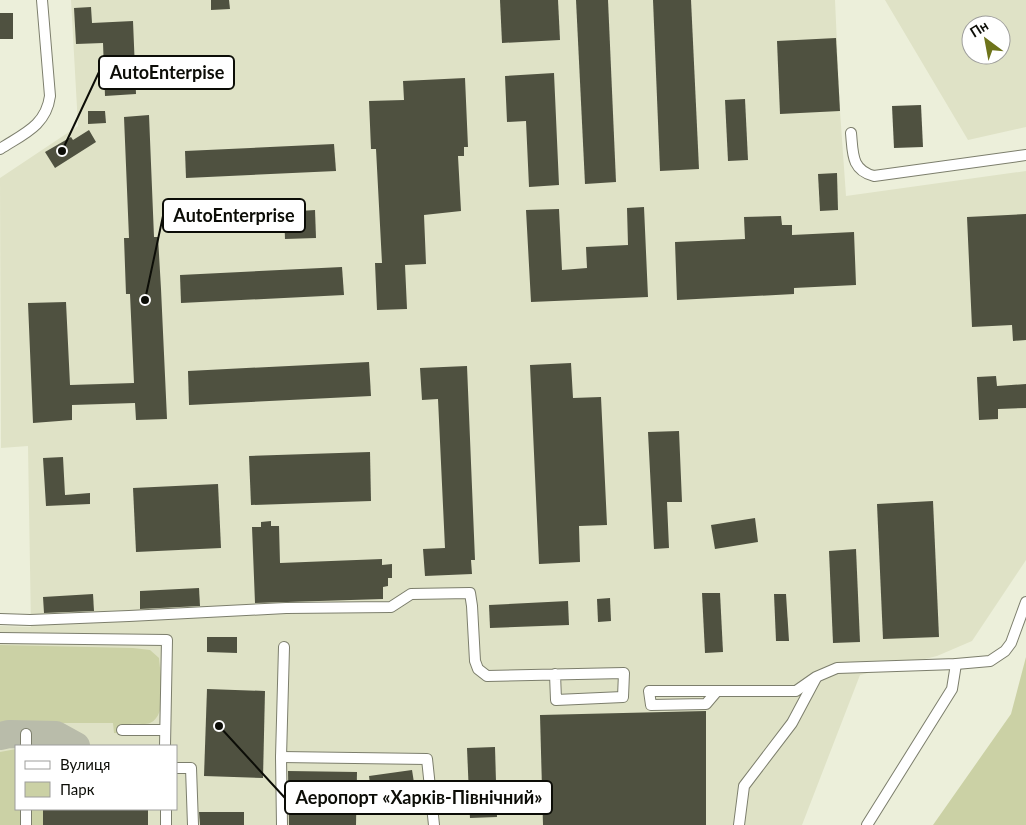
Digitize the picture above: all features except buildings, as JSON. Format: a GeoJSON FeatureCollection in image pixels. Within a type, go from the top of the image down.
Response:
{"type":"FeatureCollection","features":[{"type":"Feature","properties":{"kind":"street"},"geometry":{"type":"LineString","coordinates":[[0,149],[38,124],[48,106],[50,96],[42,0]]}},
{"type":"Feature","properties":{"kind":"street"},"geometry":{"type":"LineString","coordinates":[[851,133],[854,160],[857,166],[861,171],[874,176],[1026,155]]}},
{"type":"Feature","properties":{"kind":"street"},"geometry":{"type":"LineString","coordinates":[[0,619],[30,620],[286,608],[391,607],[411,594],[470,593],[475,661],[478,670],[487,676],[555,674],[624,673],[623,697],[556,700],[555,674]]}},
{"type":"Feature","properties":{"kind":"street"},"geometry":{"type":"LineString","coordinates":[[717,691],[706,704],[651,705],[649,691],[717,691],[796,691],[816,678],[837,668],[990,661],[1005,651],[1011,643],[1026,602]]}},
{"type":"Feature","properties":{"kind":"street"},"geometry":{"type":"LineString","coordinates":[[0,638],[167,640],[165,745]]}},
{"type":"Feature","properties":{"kind":"street"},"geometry":{"type":"LineString","coordinates":[[282,825],[281,757],[284,647]]}},
{"type":"Feature","properties":{"kind":"street"},"geometry":{"type":"LineString","coordinates":[[867,825],[952,689],[956,664]]}},
{"type":"Feature","properties":{"kind":"street"},"geometry":{"type":"LineString","coordinates":[[738,825],[744,786],[792,723],[816,678]]}},
{"type":"Feature","properties":{"kind":"street"},"geometry":{"type":"LineString","coordinates":[[122,730],[165,730]]}},
{"type":"Feature","properties":{"kind":"street"},"geometry":{"type":"LineString","coordinates":[[26,734],[26,745]]}},
{"type":"Feature","properties":{"kind":"street"},"geometry":{"type":"LineString","coordinates":[[281,757],[427,759],[434,825]]}},
{"type":"Feature","properties":{"kind":"street"},"geometry":{"type":"LineString","coordinates":[[178,768],[191,768],[193,825]]}},
{"type":"Feature","properties":{"kind":"street"},"geometry":{"type":"LineString","coordinates":[[26,810],[26,825]]}},
{"type":"Feature","properties":{"kind":"street"},"geometry":{"type":"LineString","coordinates":[[166,810],[166,825]]}},
{"type":"Feature","properties":{"kind":"shaded area"},"geometry":{"type":"Polygon","coordinates":[[[71,0],[835,0],[846,196],[1026,171],[1026,560],[972,641],[937,656],[860,675],[802,825],[0,825],[0,626],[31,627],[28,446],[1,448],[0,178],[78,126],[71,0]]]}},
{"type":"Feature","properties":{"kind":"shaded area"},"geometry":{"type":"Polygon","coordinates":[[[885,0],[1026,0],[1026,127],[968,140],[885,0]]]}},
{"type":"Feature","properties":{"kind":"green space"},"geometry":{"type":"Polygon","coordinates":[[[0,645],[150,650],[159,658],[162,683],[160,712],[156,719],[150,723],[130,724],[126,734],[114,733],[113,723],[0,723],[0,645]]]}},
{"type":"Feature","properties":{"kind":"green space"},"geometry":{"type":"Polygon","coordinates":[[[1026,657],[1026,825],[933,825],[1011,714],[1026,657]]]}},
{"type":"Feature","properties":{"kind":"green space"},"geometry":{"type":"Polygon","coordinates":[[[15,749],[15,810],[43,810],[43,825],[0,825],[0,752],[15,749]]]}},
{"type":"Feature","properties":{"kind":"taxiway"},"geometry":{"type":"LineString","coordinates":[[0,736],[9,734],[56,735],[74,745]]}},
{"type":"Feature","properties":{"kind":"place","name":"AutoEnterpise"},"geometry":{"type":"Point","coordinates":[62,151]}},
{"type":"Feature","properties":{"kind":"place","name":"AutoEnterprise"},"geometry":{"type":"Point","coordinates":[145,300]}},
{"type":"Feature","properties":{"kind":"place","name":"Аеропорт «Харків-Північний»"},"geometry":{"type":"Point","coordinates":[219,726]}}]}
